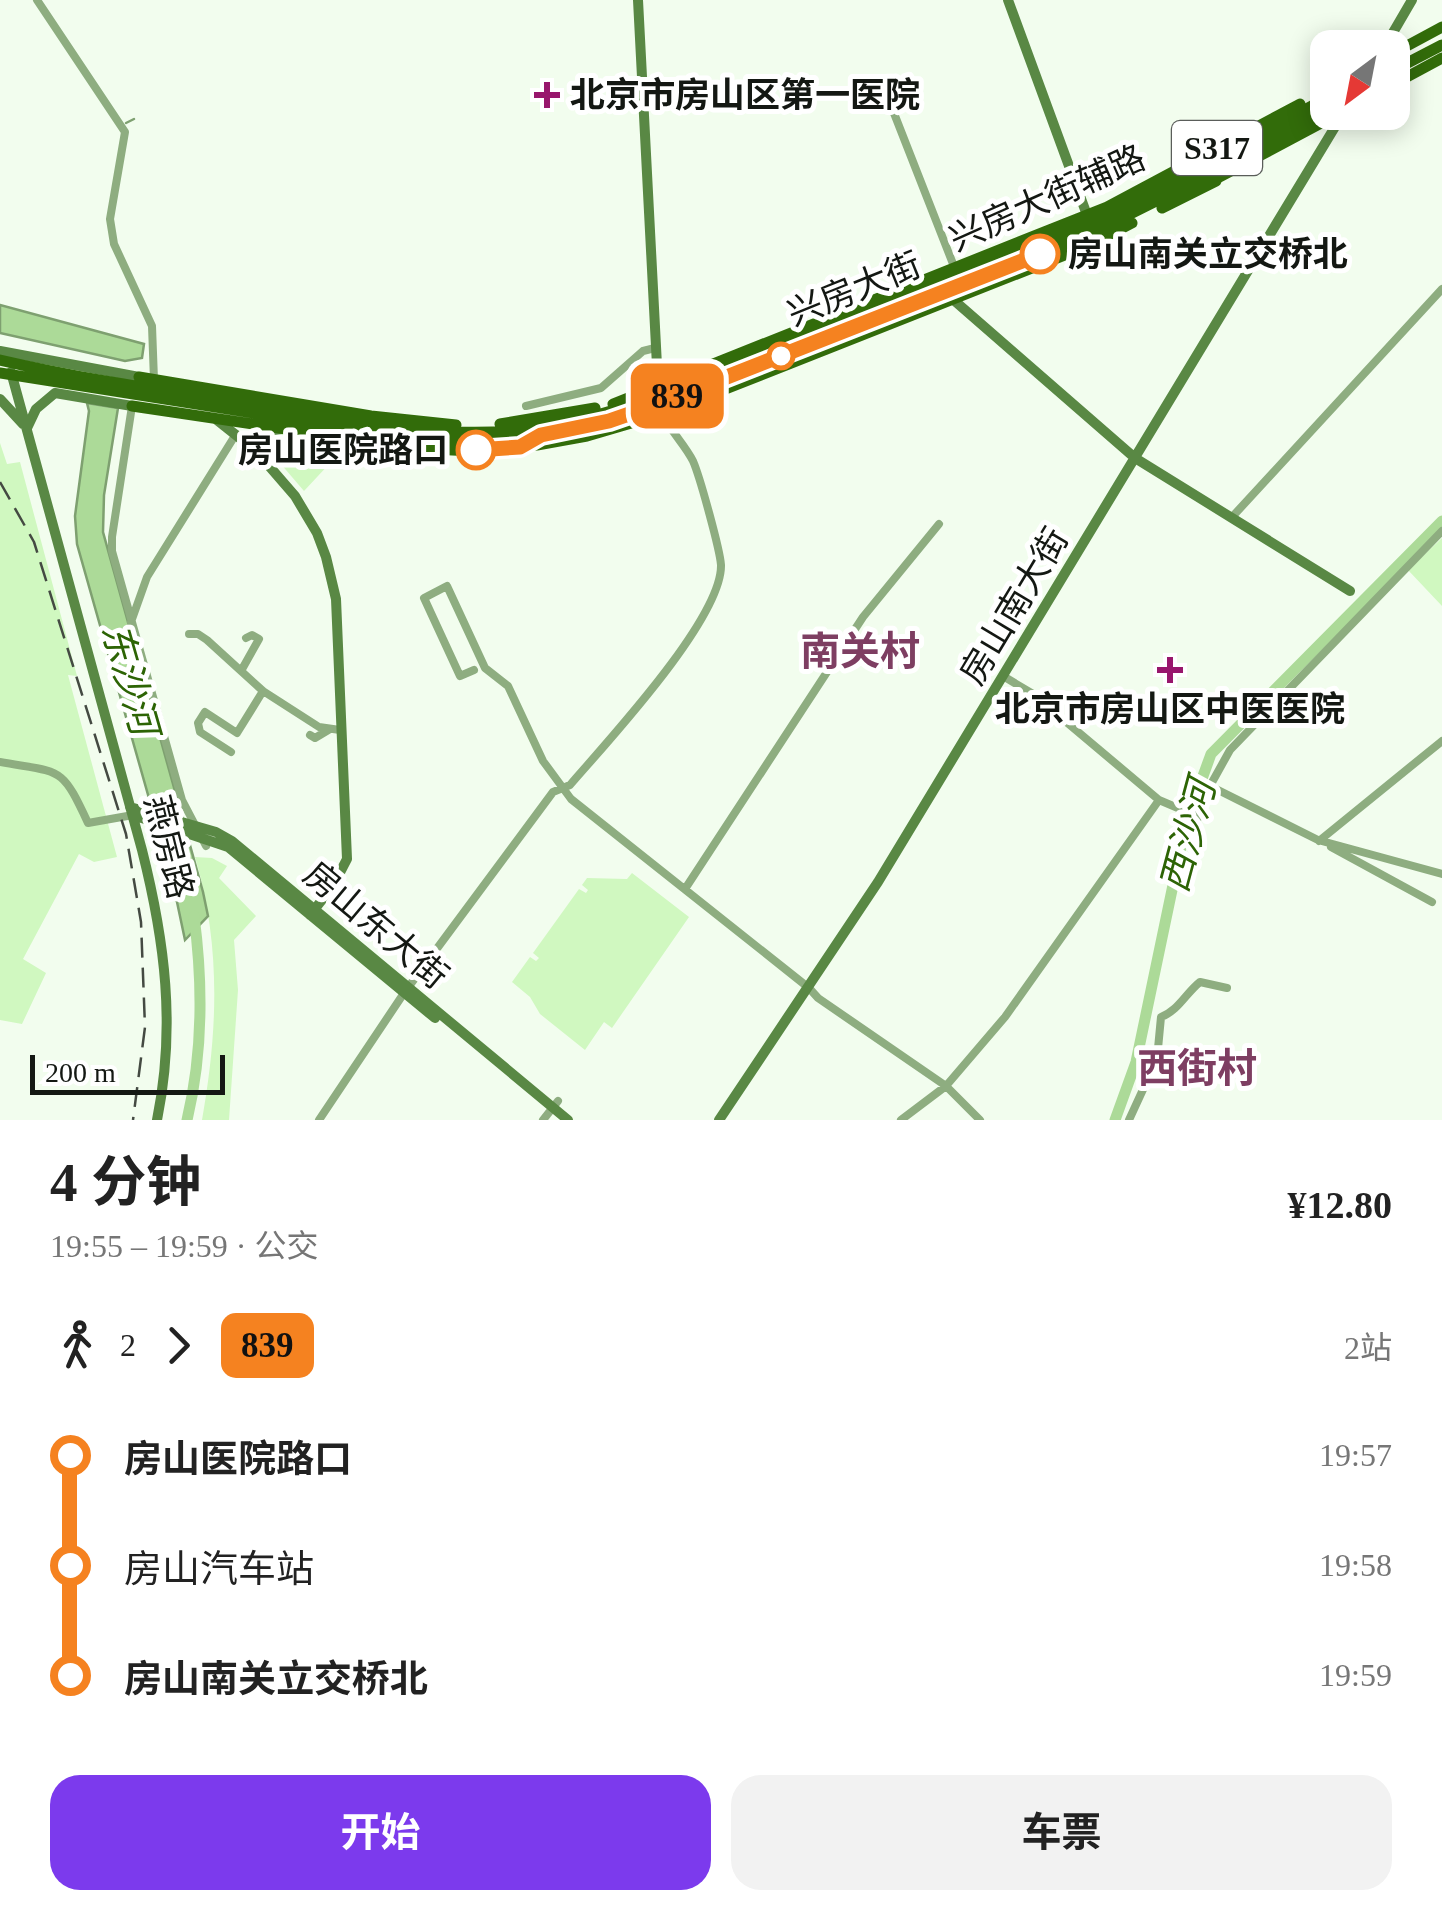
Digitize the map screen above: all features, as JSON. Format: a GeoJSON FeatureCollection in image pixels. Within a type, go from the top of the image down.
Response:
{"type":"FeatureCollection","features":[{"type":"Feature","properties":{"kind":"main road"},"geometry":{"type":"LineString","coordinates":[[638,0],[659,400]]}},
{"type":"Feature","properties":{"kind":"main road"},"geometry":{"type":"LineString","coordinates":[[1008,0],[1087,215]]}},
{"type":"Feature","properties":{"kind":"main road"},"geometry":{"type":"LineString","coordinates":[[1394,30],[1412,0]]}},
{"type":"Feature","properties":{"kind":"main road"},"geometry":{"type":"LineString","coordinates":[[1410,47],[1442,27]]}},
{"type":"Feature","properties":{"kind":"main road"},"geometry":{"type":"LineString","coordinates":[[1410,50],[1442,35]]}},
{"type":"Feature","properties":{"kind":"main road"},"geometry":{"type":"LineString","coordinates":[[1410,62],[1442,45]]}},
{"type":"Feature","properties":{"kind":"main road"},"geometry":{"type":"LineString","coordinates":[[1410,75],[1442,58]]}},
{"type":"Feature","properties":{"kind":"main road","name":"兴房大街辅路"},"geometry":{"type":"LineString","coordinates":[[140,389],[235,393],[377,417],[466,426],[510,424],[659,400],[738,356],[1107,207],[1310,99]]}},
{"type":"Feature","properties":{"kind":"main road","name":"兴房大街"},"geometry":{"type":"LineString","coordinates":[[948,296],[1084,237],[1188,185],[1310,108]]}},
{"type":"Feature","properties":{"kind":"main road","name":"兴房大街"},"geometry":{"type":"LineString","coordinates":[[140,389],[216,418],[363,442],[472,451],[597,433],[659,400],[752,359],[1133,205],[1310,116]]}},
{"type":"Feature","properties":{"kind":"main road","name":"兴房大街"},"geometry":{"type":"LineString","coordinates":[[140,389],[184,403],[402,437],[466,442],[541,435],[659,400],[1090,245],[1310,130]]}},
{"type":"Feature","properties":{"kind":"main road","name":"房山南大街"},"geometry":{"type":"LineString","coordinates":[[719,1120],[878,882],[1332,130]]}},
{"type":"Feature","properties":{"kind":"main road","name":"兴房大街"},"geometry":{"type":"LineString","coordinates":[[1188,185],[1216,181]]}},
{"type":"Feature","properties":{"kind":"main road"},"geometry":{"type":"LineString","coordinates":[[1076,230],[1107,207]]}},
{"type":"Feature","properties":{"kind":"main road"},"geometry":{"type":"LineString","coordinates":[[1011,247],[1033,247]]}},
{"type":"Feature","properties":{"kind":"main road"},"geometry":{"type":"LineString","coordinates":[[948,296],[1135,458],[1350,590]]}},
{"type":"Feature","properties":{"kind":"main road"},"geometry":{"type":"LineString","coordinates":[[0,351],[76,382],[140,389]]}},
{"type":"Feature","properties":{"kind":"main road"},"geometry":{"type":"LineString","coordinates":[[738,356],[752,359]]}},
{"type":"Feature","properties":{"kind":"main road"},"geometry":{"type":"LineString","coordinates":[[5,368],[140,389]]}},
{"type":"Feature","properties":{"kind":"main road","name":"燕房路"},"geometry":{"type":"LineString","coordinates":[[5,368],[27,428],[138,813],[166,968],[168,1027],[157,1120]]}},
{"type":"Feature","properties":{"kind":"main road"},"geometry":{"type":"LineString","coordinates":[[0,399],[27,428],[36,410],[76,382]]}},
{"type":"Feature","properties":{"kind":"main road","name":"兴房大街"},"geometry":{"type":"LineString","coordinates":[[140,389],[435,432],[514,431],[577,424]]}},
{"type":"Feature","properties":{"kind":"main road"},"geometry":{"type":"LineString","coordinates":[[235,393],[250,405]]}},
{"type":"Feature","properties":{"kind":"main road"},"geometry":{"type":"LineString","coordinates":[[184,403],[216,418],[264,460],[305,511],[332,578],[335,729],[346,859],[313,912]]}},
{"type":"Feature","properties":{"kind":"main road"},"geometry":{"type":"LineString","coordinates":[[590,409],[577,424],[597,433]]}},
{"type":"Feature","properties":{"kind":"main road"},"geometry":{"type":"LineString","coordinates":[[264,460],[264,438],[271,431],[285,429]]}},
{"type":"Feature","properties":{"kind":"main road"},"geometry":{"type":"LineString","coordinates":[[520,447],[541,435]]}},
{"type":"Feature","properties":{"kind":"main road"},"geometry":{"type":"LineString","coordinates":[[363,442],[402,437]]}},
{"type":"Feature","properties":{"kind":"main road","name":"房山东大街"},"geometry":{"type":"LineString","coordinates":[[138,813],[228,846],[552,1112],[568,1120]]}},
{"type":"Feature","properties":{"kind":"street"},"geometry":{"type":"LineString","coordinates":[[38,0],[126,132],[110,219],[114,244],[152,326],[112,537],[131,622],[182,800],[196,833]]}},
{"type":"Feature","properties":{"kind":"street"},"geometry":{"type":"LineString","coordinates":[[890,103],[955,269]]}},
{"type":"Feature","properties":{"kind":"street"},"geometry":{"type":"LineString","coordinates":[[1233,516],[1442,289]]}},
{"type":"Feature","properties":{"kind":"street"},"geometry":{"type":"LineString","coordinates":[[526,406],[600,388],[642,351],[655,348]]}},
{"type":"Feature","properties":{"kind":"street"},"geometry":{"type":"LineString","coordinates":[[318,1120],[406,990],[553,792],[570,785],[656,686],[678,655],[719,579],[721,564],[693,462],[659,400]]}},
{"type":"Feature","properties":{"kind":"street"},"geometry":{"type":"LineString","coordinates":[[131,622],[147,577],[236,434]]}},
{"type":"Feature","properties":{"kind":"street"},"geometry":{"type":"LineString","coordinates":[[685,889],[863,617],[939,524]]}},
{"type":"Feature","properties":{"kind":"street"},"geometry":{"type":"LineString","coordinates":[[1004,676],[1032,694],[1160,800],[1199,818],[1210,786],[1230,750],[1442,531]]}},
{"type":"Feature","properties":{"kind":"street"},"geometry":{"type":"LineString","coordinates":[[474,670],[460,676],[424,598],[447,586],[485,668],[508,686],[544,762],[571,799],[818,998],[946,1086],[980,1120]]}},
{"type":"Feature","properties":{"kind":"street"},"geometry":{"type":"LineString","coordinates":[[189,634],[207,640],[263,691],[319,726],[335,729]]}},
{"type":"Feature","properties":{"kind":"street"},"geometry":{"type":"LineString","coordinates":[[241,671],[260,639],[246,638]]}},
{"type":"Feature","properties":{"kind":"street"},"geometry":{"type":"LineString","coordinates":[[232,752],[200,732],[198,722],[205,712],[236,733],[263,691]]}},
{"type":"Feature","properties":{"kind":"street"},"geometry":{"type":"LineString","coordinates":[[310,736],[322,736],[335,729]]}},
{"type":"Feature","properties":{"kind":"street"},"geometry":{"type":"LineString","coordinates":[[1318,840],[1442,741]]}},
{"type":"Feature","properties":{"kind":"street"},"geometry":{"type":"LineString","coordinates":[[0,762],[54,772],[68,782],[88,823],[138,813]]}},
{"type":"Feature","properties":{"kind":"street"},"geometry":{"type":"LineString","coordinates":[[1210,786],[1432,902]]}},
{"type":"Feature","properties":{"kind":"street"},"geometry":{"type":"LineString","coordinates":[[901,1120],[946,1086],[1005,1017],[1160,800]]}},
{"type":"Feature","properties":{"kind":"street"},"geometry":{"type":"LineString","coordinates":[[1318,840],[1442,874]]}},
{"type":"Feature","properties":{"kind":"street"},"geometry":{"type":"LineString","coordinates":[[1129,1120],[1157,1059],[1162,1017],[1172,1013],[1200,982],[1227,988]]}},
{"type":"Feature","properties":{"kind":"street"},"geometry":{"type":"LineString","coordinates":[[1157,1059],[1184,1067]]}},
{"type":"Feature","properties":{"kind":"shaded area"},"geometry":{"type":"Polygon","coordinates":[[[285,433],[345,447],[304,491],[274,456],[272,448],[277,437],[285,433]]]}},
{"type":"Feature","properties":{"kind":"shaded area"},"geometry":{"type":"Polygon","coordinates":[[[0,443],[7,464],[20,462],[77,676],[68,675],[117,857],[94,862],[79,854],[23,959],[46,973],[22,1024],[0,1020],[0,443]]]}},
{"type":"Feature","properties":{"kind":"shaded area"},"geometry":{"type":"Polygon","coordinates":[[[1442,538],[1442,606],[1408,570],[1442,538]]]}},
{"type":"Feature","properties":{"kind":"shaded area"},"geometry":{"type":"Polygon","coordinates":[[[195,857],[212,858],[227,866],[219,878],[256,916],[234,940],[238,990],[229,1120],[202,1120],[214,988],[209,923],[195,857]]]}},
{"type":"Feature","properties":{"kind":"shaded area"},"geometry":{"type":"Polygon","coordinates":[[[632,873],[689,917],[612,1028],[604,1022],[585,1050],[540,1014],[530,997],[512,982],[530,957],[536,961],[539,958],[533,953],[579,889],[586,893],[588,890],[582,885],[587,878],[627,879],[632,873]]]}},
{"type":"Feature","properties":{"kind":"water"},"geometry":{"type":"Polygon","coordinates":[[[0,305],[144,344],[142,358],[125,361],[0,333],[0,305]]]}},
{"type":"Feature","properties":{"kind":"water"},"geometry":{"type":"Polygon","coordinates":[[[87,403],[118,408],[104,495],[103,532],[208,916],[185,940],[173,883],[77,544],[75,516],[87,403]]]}},
{"type":"Feature","properties":{"kind":"waterway"},"geometry":{"type":"LineString","coordinates":[[126,123],[134,119]]}},
{"type":"Feature","properties":{"kind":"waterway","name":"西沙河"},"geometry":{"type":"LineString","coordinates":[[1115,1120],[1136,1062],[1186,823],[1211,754],[1442,521]]}},
{"type":"Feature","properties":{"kind":"waterway","name":"东沙河"},"geometry":{"type":"LineString","coordinates":[[187,1120],[200,1018],[194,916]]}},
{"type":"Feature","properties":{"kind":"railway"},"geometry":{"type":"LineString","coordinates":[[0,482],[34,542],[126,834],[141,922],[145,1027],[133,1120]]}},
{"type":"Feature","properties":{"kind":"bus line","name":"839"},"geometry":{"type":"LineString","coordinates":[[476,450],[520,447],[541,435],[609,421],[658,404],[1040,254]]}},
{"type":"Feature","properties":{"kind":"place","name":"北京市房山区第一医院"},"geometry":{"type":"Point","coordinates":[547,95]}},
{"type":"Feature","properties":{"kind":"place","name":"房山南关立交桥北"},"geometry":{"type":"Point","coordinates":[1040,254]}},
{"type":"Feature","properties":{"kind":"place","name":"房山医院路口"},"geometry":{"type":"Point","coordinates":[476,450]}},
{"type":"Feature","properties":{"kind":"place","name":"北京市房山区中医医院"},"geometry":{"type":"Point","coordinates":[1170,670]}},
{"type":"Feature","properties":{"kind":"district","name":"南关村"},"geometry":{"type":"Point","coordinates":[860,651]}},
{"type":"Feature","properties":{"kind":"district","name":"西街村"},"geometry":{"type":"Point","coordinates":[1197,1068]}}]}
